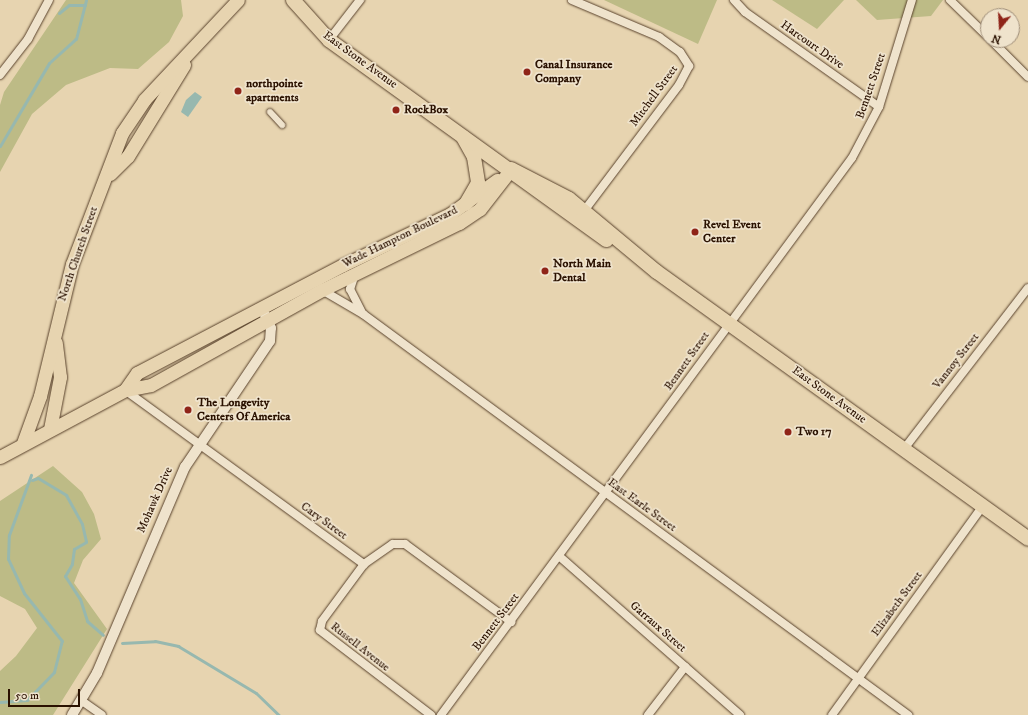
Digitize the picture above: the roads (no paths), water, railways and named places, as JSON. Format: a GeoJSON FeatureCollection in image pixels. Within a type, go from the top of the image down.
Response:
{"type":"FeatureCollection","features":[{"type":"Feature","properties":{"kind":"highway","name":"East Stone Avenue"},"geometry":{"type":"LineString","coordinates":[[293,0],[329,40],[511,169],[572,218],[630,251]]}},
{"type":"Feature","properties":{"kind":"highway"},"geometry":{"type":"LineString","coordinates":[[461,133],[474,157],[478,183],[466,204]]}},
{"type":"Feature","properties":{"kind":"highway","name":"East Stone Avenue"},"geometry":{"type":"LineString","coordinates":[[511,169],[531,176],[584,210],[630,251],[1028,539]]}},
{"type":"Feature","properties":{"kind":"main road","name":"North Church Street"},"geometry":{"type":"LineString","coordinates":[[23,442],[40,396],[72,264],[108,175],[122,133],[144,100],[238,0]]}},
{"type":"Feature","properties":{"kind":"main road","name":"North Church Street"},"geometry":{"type":"LineString","coordinates":[[108,175],[128,156],[191,49]]}},
{"type":"Feature","properties":{"kind":"main road"},"geometry":{"type":"LineString","coordinates":[[136,142],[131,137],[133,129],[164,79]]}},
{"type":"Feature","properties":{"kind":"main road","name":"Wade Hampton Boulevard"},"geometry":{"type":"LineString","coordinates":[[125,390],[137,373],[261,307],[434,223],[466,204],[511,169]]}},
{"type":"Feature","properties":{"kind":"main road","name":"Wade Hampton Boulevard"},"geometry":{"type":"LineString","coordinates":[[0,457],[23,442],[125,390],[151,385],[322,290],[475,213],[511,169]]}},
{"type":"Feature","properties":{"kind":"main road","name":"North Church Street"},"geometry":{"type":"LineString","coordinates":[[50,429],[60,377],[54,334]]}},
{"type":"Feature","properties":{"kind":"street"},"geometry":{"type":"LineString","coordinates":[[0,75],[28,39],[49,0]]}},
{"type":"Feature","properties":{"kind":"street"},"geometry":{"type":"LineString","coordinates":[[329,40],[360,0]]}},
{"type":"Feature","properties":{"kind":"street","name":"Mitchell Street"},"geometry":{"type":"LineString","coordinates":[[572,0],[632,24],[680,52],[689,66],[679,85],[584,210]]}},
{"type":"Feature","properties":{"kind":"street","name":"Harcourt Drive"},"geometry":{"type":"LineString","coordinates":[[734,0],[745,12],[879,107]]}},
{"type":"Feature","properties":{"kind":"street","name":"Bennett Street"},"geometry":{"type":"LineString","coordinates":[[441,715],[606,494],[729,323],[840,176],[879,107],[912,0]]}},
{"type":"Feature","properties":{"kind":"street"},"geometry":{"type":"LineString","coordinates":[[950,0],[980,29]]}},
{"type":"Feature","properties":{"kind":"street"},"geometry":{"type":"LineString","coordinates":[[999,48],[1028,77]]}},
{"type":"Feature","properties":{"kind":"street"},"geometry":{"type":"LineString","coordinates":[[270,112],[282,125]]}},
{"type":"Feature","properties":{"kind":"street","name":"East Earle Street"},"geometry":{"type":"LineString","coordinates":[[355,274],[350,289],[363,314]]}},
{"type":"Feature","properties":{"kind":"street","name":"Vannoy Street"},"geometry":{"type":"LineString","coordinates":[[904,449],[1028,288]]}},
{"type":"Feature","properties":{"kind":"street","name":"East Earle Street"},"geometry":{"type":"LineString","coordinates":[[322,290],[363,314],[908,715]]}},
{"type":"Feature","properties":{"kind":"street","name":"Mohawk Drive"},"geometry":{"type":"LineString","coordinates":[[72,715],[82,701],[169,498],[197,444],[270,341],[267,320],[261,307]]}},
{"type":"Feature","properties":{"kind":"street","name":"Cary Street"},"geometry":{"type":"LineString","coordinates":[[125,390],[197,444],[364,564]]}},
{"type":"Feature","properties":{"kind":"street","name":"Elizabeth Street"},"geometry":{"type":"LineString","coordinates":[[832,715],[982,507]]}},
{"type":"Feature","properties":{"kind":"street"},"geometry":{"type":"LineString","coordinates":[[364,564],[393,544],[405,544],[511,622]]}},
{"type":"Feature","properties":{"kind":"street","name":"Garraux Street"},"geometry":{"type":"LineString","coordinates":[[560,556],[740,715]]}},
{"type":"Feature","properties":{"kind":"street","name":"Russell Avenue"},"geometry":{"type":"LineString","coordinates":[[364,564],[322,621],[320,630],[431,715]]}},
{"type":"Feature","properties":{"kind":"street"},"geometry":{"type":"LineString","coordinates":[[648,715],[685,666]]}},
{"type":"Feature","properties":{"kind":"street"},"geometry":{"type":"LineString","coordinates":[[82,701],[102,715]]}},
{"type":"Feature","properties":{"kind":"water"},"geometry":{"type":"Polygon","coordinates":[[[195,92],[202,97],[188,117],[181,112],[186,100],[195,92]]]}},
{"type":"Feature","properties":{"kind":"waterway"},"geometry":{"type":"LineString","coordinates":[[0,146],[49,63],[76,39],[86,0]]}},
{"type":"Feature","properties":{"kind":"waterway"},"geometry":{"type":"LineString","coordinates":[[59,13],[69,5],[85,5]]}},
{"type":"Feature","properties":{"kind":"waterway"},"geometry":{"type":"LineString","coordinates":[[0,702],[27,700],[54,672],[62,641],[24,593],[8,559],[9,535],[31,475]]}},
{"type":"Feature","properties":{"kind":"waterway"},"geometry":{"type":"LineString","coordinates":[[32,480],[38,478],[66,495],[82,524],[86,542],[74,549],[72,564],[65,576],[80,599],[87,621],[103,635]]}},
{"type":"Feature","properties":{"kind":"waterway"},"geometry":{"type":"LineString","coordinates":[[122,643],[155,641],[178,646],[256,693],[279,715]]}},
{"type":"Feature","properties":{"kind":"place","name":"Canal Insurance Company"},"geometry":{"type":"Point","coordinates":[527,72]}},
{"type":"Feature","properties":{"kind":"place","name":"northpointe apartments"},"geometry":{"type":"Point","coordinates":[238,91]}},
{"type":"Feature","properties":{"kind":"place","name":"RockBox"},"geometry":{"type":"Point","coordinates":[396,110]}},
{"type":"Feature","properties":{"kind":"place","name":"Revel Event Center"},"geometry":{"type":"Point","coordinates":[695,232]}},
{"type":"Feature","properties":{"kind":"place","name":"North Main Dental"},"geometry":{"type":"Point","coordinates":[545,271]}},
{"type":"Feature","properties":{"kind":"place","name":"The Longevity Centers Of America"},"geometry":{"type":"Point","coordinates":[188,410]}},
{"type":"Feature","properties":{"kind":"place","name":"Two 17"},"geometry":{"type":"Point","coordinates":[788,432]}}]}
